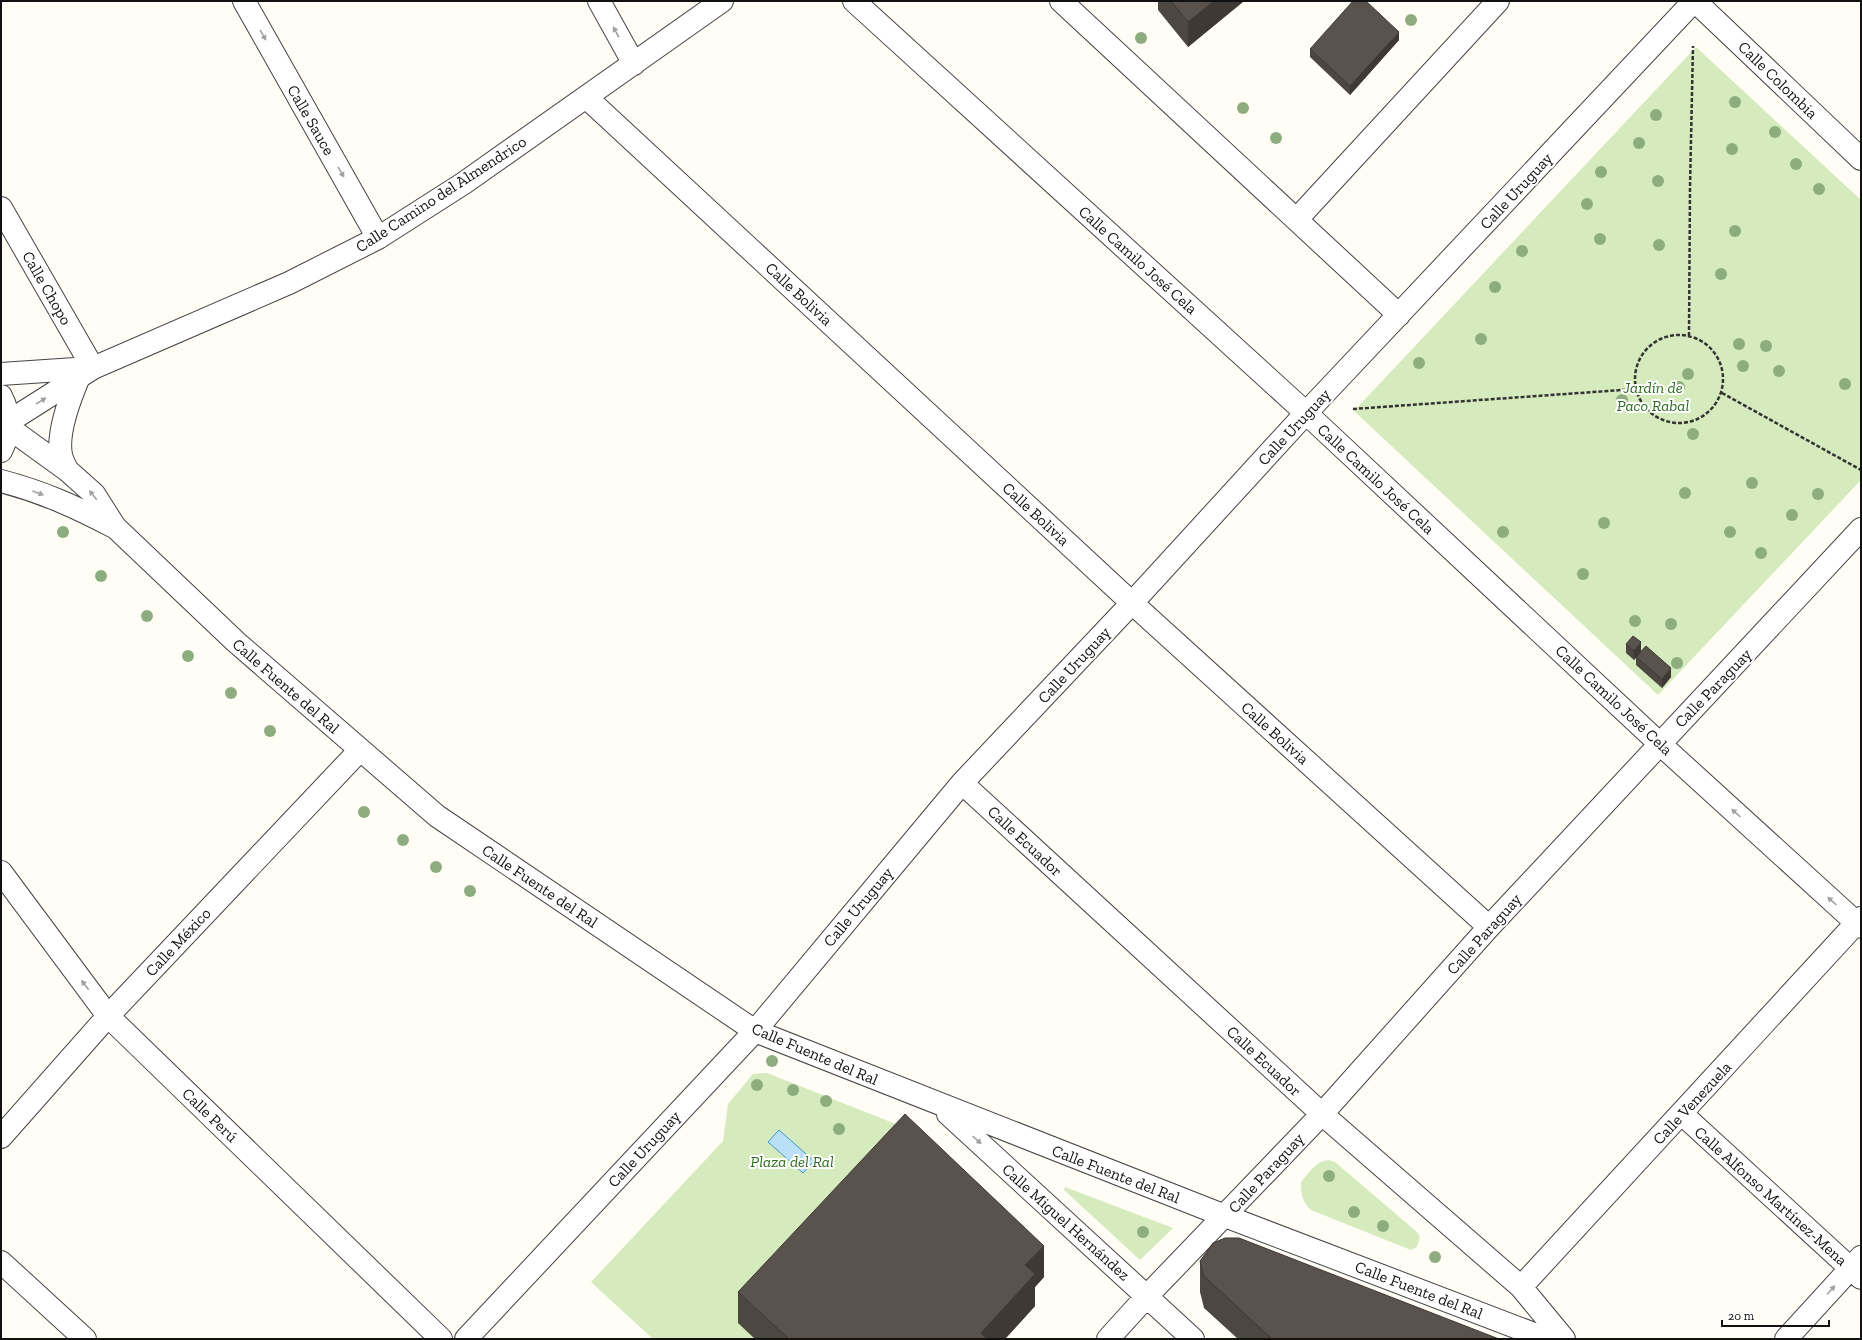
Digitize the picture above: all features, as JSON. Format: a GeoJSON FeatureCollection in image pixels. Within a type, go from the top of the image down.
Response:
{"type":"FeatureCollection","features":[{"type":"Feature","properties":{"kind":"street","name":"Calle Sauce"},"geometry":{"type":"LineString","coordinates":[[244,1],[378,238]]}},
{"type":"Feature","properties":{"kind":"street"},"geometry":{"type":"LineString","coordinates":[[599,1],[634,64]]}},
{"type":"Feature","properties":{"kind":"street","name":"Calle Camino del Almendrico"},"geometry":{"type":"LineString","coordinates":[[8,425],[86,373],[289,283],[378,238],[464,183],[587,98],[722,1]]}},
{"type":"Feature","properties":{"kind":"street","name":"Calle Camilo José Cela"},"geometry":{"type":"LineString","coordinates":[[854,1],[1306,413],[1660,744],[1859,923]]}},
{"type":"Feature","properties":{"kind":"street"},"geometry":{"type":"LineString","coordinates":[[1061,1],[1399,315]]}},
{"type":"Feature","properties":{"kind":"street"},"geometry":{"type":"LineString","coordinates":[[1297,219],[1498,1]]}},
{"type":"Feature","properties":{"kind":"street","name":"Calle Uruguay"},"geometry":{"type":"LineString","coordinates":[[466,1339],[755,1031],[962,783],[1132,603],[1306,413],[1694,1]]}},
{"type":"Feature","properties":{"kind":"street","name":"Calle Colombia"},"geometry":{"type":"LineString","coordinates":[[1694,1],[1861,159]]}},
{"type":"Feature","properties":{"kind":"street","name":"Calle Bolivia"},"geometry":{"type":"LineString","coordinates":[[587,98],[1132,603],[1489,927]]}},
{"type":"Feature","properties":{"kind":"street","name":"Calle Chopo"},"geometry":{"type":"LineString","coordinates":[[1,208],[86,373]]}},
{"type":"Feature","properties":{"kind":"street","name":"Calle Camino del Almendrico"},"geometry":{"type":"LineString","coordinates":[[1,374],[86,373]]}},
{"type":"Feature","properties":{"kind":"street"},"geometry":{"type":"LineString","coordinates":[[67,470],[61,455],[62,428],[69,401],[86,373]]}},
{"type":"Feature","properties":{"kind":"street"},"geometry":{"type":"LineString","coordinates":[[1,396],[7,412],[8,425],[6,441],[1,451]]}},
{"type":"Feature","properties":{"kind":"street","name":"Calle Fuente del Ral"},"geometry":{"type":"LineString","coordinates":[[8,425],[67,470],[94,494],[115,528],[236,642],[437,816],[755,1031],[938,1105],[1547,1339]]}},
{"type":"Feature","properties":{"kind":"street","name":"Calle Fuente del Ral"},"geometry":{"type":"LineString","coordinates":[[1,481],[22,487],[73,506],[115,528]]}},
{"type":"Feature","properties":{"kind":"street","name":"Calle Paraguay"},"geometry":{"type":"LineString","coordinates":[[1108,1339],[1147,1296],[1322,1114],[1489,927],[1861,529]]}},
{"type":"Feature","properties":{"kind":"street","name":"Calle México"},"geometry":{"type":"LineString","coordinates":[[1,1137],[108,1016],[360,750]]}},
{"type":"Feature","properties":{"kind":"street","name":"Calle Ecuador"},"geometry":{"type":"LineString","coordinates":[[962,783],[1322,1114],[1521,1287],[1564,1339]]}},
{"type":"Feature","properties":{"kind":"street","name":"Calle Perú"},"geometry":{"type":"LineString","coordinates":[[1,872],[108,1016],[441,1339]]}},
{"type":"Feature","properties":{"kind":"street","name":"Calle Venezuela"},"geometry":{"type":"LineString","coordinates":[[1521,1287],[1859,923]]}},
{"type":"Feature","properties":{"kind":"street","name":"Calle Miguel Hernández"},"geometry":{"type":"LineString","coordinates":[[938,1105],[1193,1339]]}},
{"type":"Feature","properties":{"kind":"street","name":"Calle Alfonso Martínez-Mena"},"geometry":{"type":"LineString","coordinates":[[1682,1114],[1857,1268]]}},
{"type":"Feature","properties":{"kind":"street"},"geometry":{"type":"LineString","coordinates":[[1,1262],[85,1339]]}},
{"type":"Feature","properties":{"kind":"street"},"geometry":{"type":"LineString","coordinates":[[1786,1339],[1857,1268]]}},
{"type":"Feature","properties":{"kind":"path"},"geometry":{"type":"LineString","coordinates":[[1689,336],[1693,40]]}},
{"type":"Feature","properties":{"kind":"path"},"geometry":{"type":"LineString","coordinates":[[1674,335],[1689,336],[1703,341],[1714,351],[1721,364],[1724,379],[1722,393],[1715,406],[1705,416],[1692,422],[1677,424],[1663,420],[1651,413],[1641,403],[1636,389],[1636,374],[1640,360],[1648,348],[1660,339],[1674,335]]}},
{"type":"Feature","properties":{"kind":"path"},"geometry":{"type":"LineString","coordinates":[[1351,409],[1636,389]]}},
{"type":"Feature","properties":{"kind":"path"},"geometry":{"type":"LineString","coordinates":[[1722,393],[1861,470]]}},
{"type":"Feature","properties":{"kind":"green space","name":"Jardín de Paco Rabal"},"geometry":{"type":"Polygon","coordinates":[[[1696,47],[1861,200],[1861,480],[1658,695],[1354,411],[1696,47]]]}},
{"type":"Feature","properties":{"kind":"green space","name":"Plaza del Ral"},"geometry":{"type":"Polygon","coordinates":[[[767,1073],[916,1132],[755,1339],[653,1339],[591,1282],[723,1141],[728,1104],[753,1074],[767,1073]]]}},
{"type":"Feature","properties":{"kind":"green space"},"geometry":{"type":"Polygon","coordinates":[[[1329,1160],[1335,1162],[1417,1232],[1420,1237],[1417,1247],[1411,1250],[1311,1210],[1303,1198],[1301,1182],[1320,1162],[1329,1160]]]}},
{"type":"Feature","properties":{"kind":"green space"},"geometry":{"type":"Polygon","coordinates":[[[1065,1187],[1173,1228],[1140,1260],[1064,1190],[1065,1187]]]}},
{"type":"Feature","properties":{"kind":"water"},"geometry":{"type":"Polygon","coordinates":[[[779,1130],[814,1161],[803,1173],[768,1142],[779,1130]]]}},
{"type":"Feature","properties":{"kind":"building"},"geometry":{"type":"Polygon","coordinates":[[[1171,1],[1214,1],[1188,22],[1171,1]]]}},
{"type":"Feature","properties":{"kind":"building"},"geometry":{"type":"Polygon","coordinates":[[[1353,1],[1366,1],[1399,32],[1350,86],[1310,49],[1353,1]]]}},
{"type":"Feature","properties":{"kind":"building"},"geometry":{"type":"Polygon","coordinates":[[[1633,636],[1641,642],[1634,651],[1626,644],[1633,636]]]}},
{"type":"Feature","properties":{"kind":"building"},"geometry":{"type":"Polygon","coordinates":[[[1646,646],[1671,668],[1662,679],[1636,657],[1646,646]]]}},
{"type":"Feature","properties":{"kind":"building"},"geometry":{"type":"Polygon","coordinates":[[[905,1114],[1044,1246],[1025,1265],[1035,1274],[981,1333],[987,1339],[789,1339],[738,1292],[905,1114]]]}},
{"type":"Feature","properties":{"kind":"building"},"geometry":{"type":"Polygon","coordinates":[[[1225,1238],[1239,1238],[1499,1339],[1272,1339],[1204,1276],[1200,1261],[1213,1243],[1225,1238]]]}}]}
